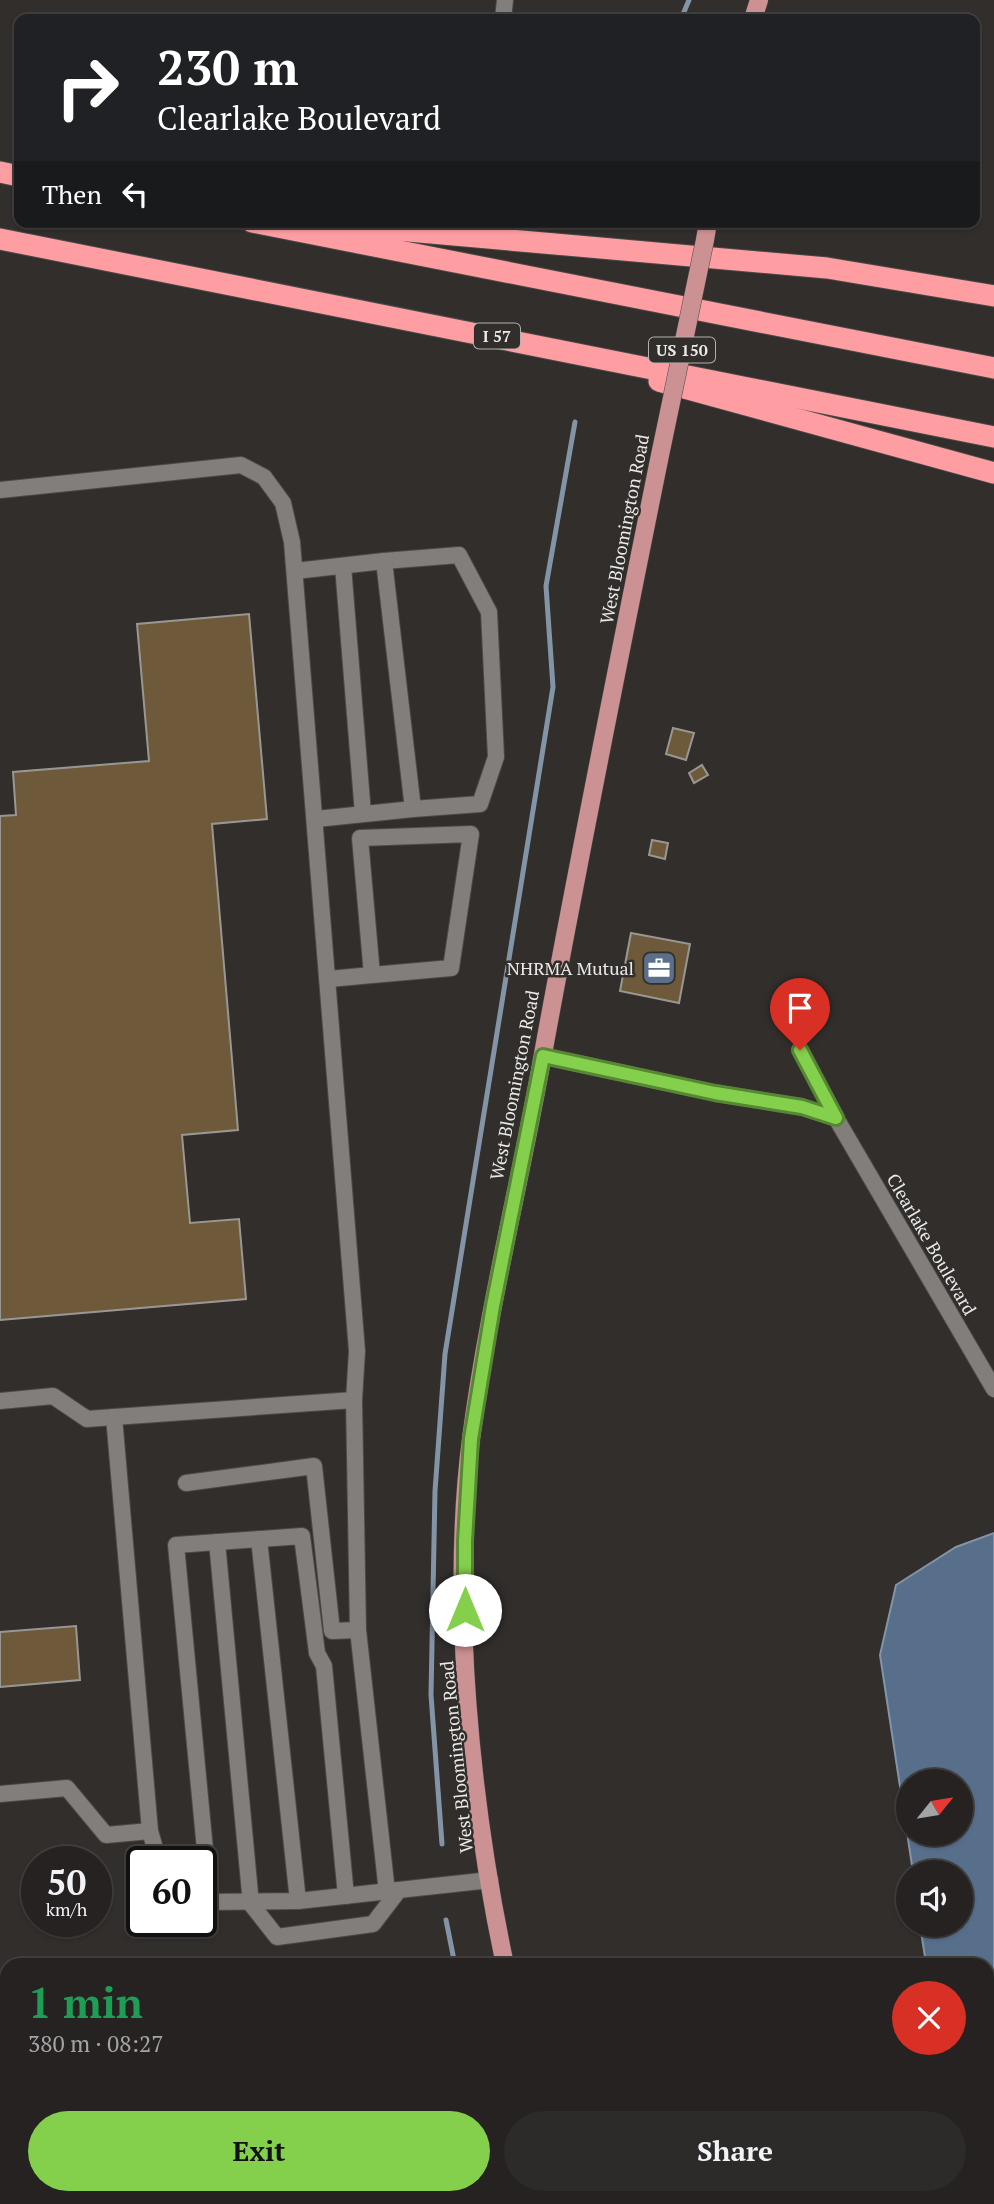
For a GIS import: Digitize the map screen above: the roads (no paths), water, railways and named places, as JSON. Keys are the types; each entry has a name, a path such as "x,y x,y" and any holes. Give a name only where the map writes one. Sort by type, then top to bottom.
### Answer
{"highway":[{"path":"283,228 994,368"},
{"path":"376,228 827,268 955,287 994,296"},
{"name":"I 57","path":"0,239 519,340 994,437"},
{"path":"955,287 994,286"},
{"path":"519,340 755,410 994,472"}],"main road":[{"name":"West Bloomington Road","path":"504,1958 489,1880 468,1691 465,1541 468,1472 493,1306 543,1056 557,964 707,231"}],"street":[{"path":"0,490 241,464 264,477 283,503 295,571 357,1351 354,1400 358,1630 393,1891 373,1924 277,1937 251,1904 217,1542"},
{"path":"295,571 459,555 489,612 496,757 480,804 316,819"},
{"path":"384,561 413,809"},
{"path":"343,566 363,814"},
{"path":"329,979 451,968 471,834 360,838 372,975"},
{"name":"Clearlake Boulevard","path":"800,1050 836,1118 994,1389"},
{"path":"543,1056 715,1093 802,1107 836,1118"},
{"path":"0,1401 53,1396 87,1419 354,1400"},
{"path":"114,1417 150,1831 154,1846"},
{"path":"186,1483 314,1466 332,1631 358,1630"},
{"path":"201,1846 176,1545 302,1536 317,1653 324,1666 346,1896"},
{"path":"259,1539 298,1901"},
{"path":"0,1794 67,1788 106,1835 150,1831"},
{"path":"217,1902 251,1904 298,1901 489,1880"}],"water":[{"path":"994,1533 994,1958 925,1957 922,1937 973,1937 973,1860 911,1860 909,1846 973,1846 973,1769 897,1769 880,1655 896,1585 956,1547"}],"waterway":[{"path":"683,14 689,0"},
{"path":"442,1844 431,1695 435,1491 445,1354 553,687 546,586 575,422"},
{"path":"446,1920 454,1958"}],"place":[{"name":"NHRMA Mutual","path":"659,968"}]}
